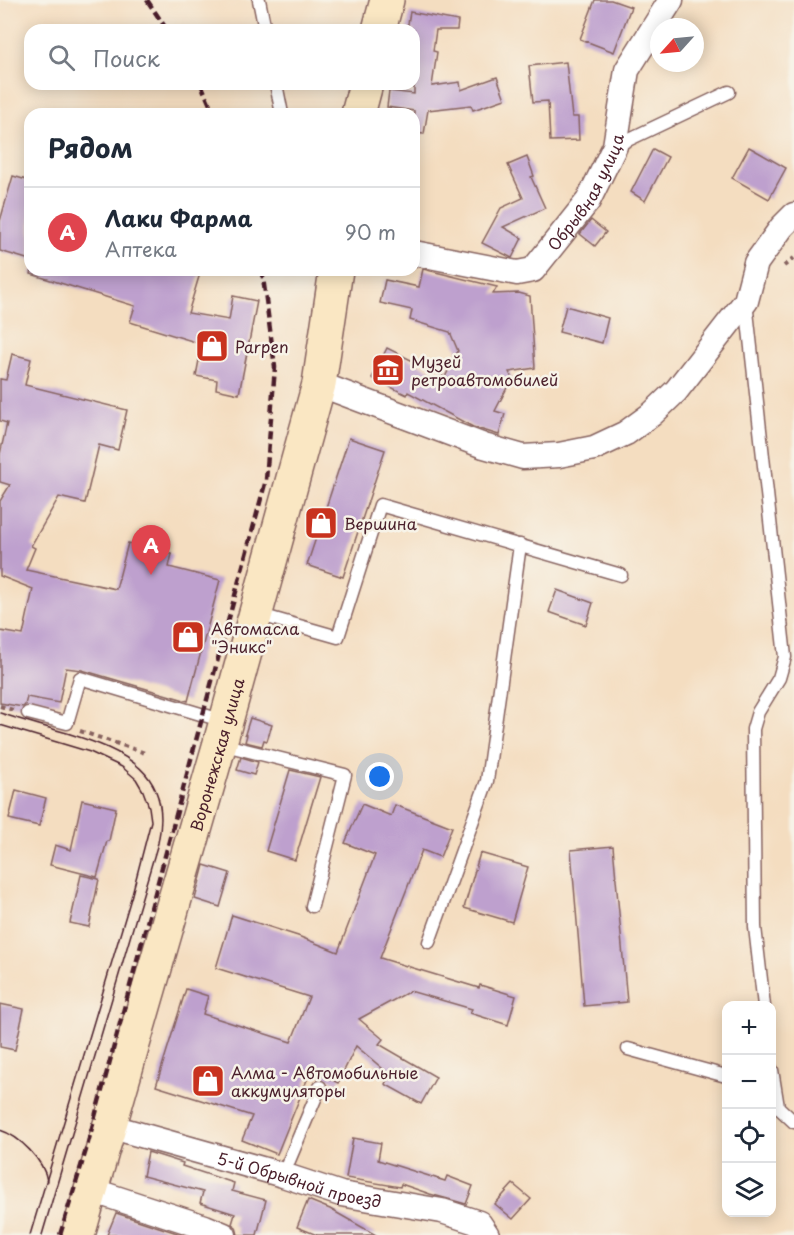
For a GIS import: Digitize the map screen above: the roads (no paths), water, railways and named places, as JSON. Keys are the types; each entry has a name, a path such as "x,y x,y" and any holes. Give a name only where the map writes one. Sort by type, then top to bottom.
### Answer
{"street":[{"path":"381,24 387,0"},
{"name":"Обрывная улица","path":"420,254 517,273 533,270 588,201 615,146 627,70 671,0"},
{"path":"360,108 364,90"},
{"path":"319,384 484,446 523,457 594,448 626,433 652,414 676,391 746,301 756,263 782,227 794,215"},
{"name":"Воронежская улица","path":"78,1235 223,733 319,384 335,276"},
{"name":"5-й Обрывной проезд","path":"109,1126 283,1174 341,1194 442,1211 479,1223 487,1235"},
{"path":"91,1190 224,1235"}],"lane":[{"path":"259,0 264,24"},
{"path":"277,90 281,108"},
{"path":"615,146 729,92"},
{"path":"746,301 785,657 779,678 758,712 753,729 755,927 764,1001"},
{"path":"255,614 338,637 380,505 621,575"},
{"path":"429,942 488,781 520,545"},
{"path":"28,713 67,723 80,678 223,733 345,775 312,906"},
{"path":"628,1049 722,1075"},
{"path":"283,1174 320,1087"},
{"path":"776,1101 778,1107 794,1122"}],"tram line":[{"path":"0,713 88,740 125,757 140,768 151,782 159,798 161,819 158,843 42,1235"},
{"path":"0,725 90,752 122,767 136,779 143,791 151,821 131,898 30,1235"},
{"path":"0,1130 30,1150 41,1165 47,1181"}],"railway":[{"path":"147,0 163,24"},
{"path":"204,90 211,108"},
{"path":"60,1235 86,1150 266,480 275,367 263,276"}],"place":[{"name":"Parpen","path":"212,346"},
{"name":"Музей ретроавтомобилей","path":"388,370"},
{"name":"Вершина","path":"321,523"},
{"name":"Лаки Фарма","path":"151,575"},
{"name":"Автомасла \"Эникс\"","path":"188,637"},
{"name":"Алма - Автомобильные аккумуляторы","path":"208,1081"}]}
